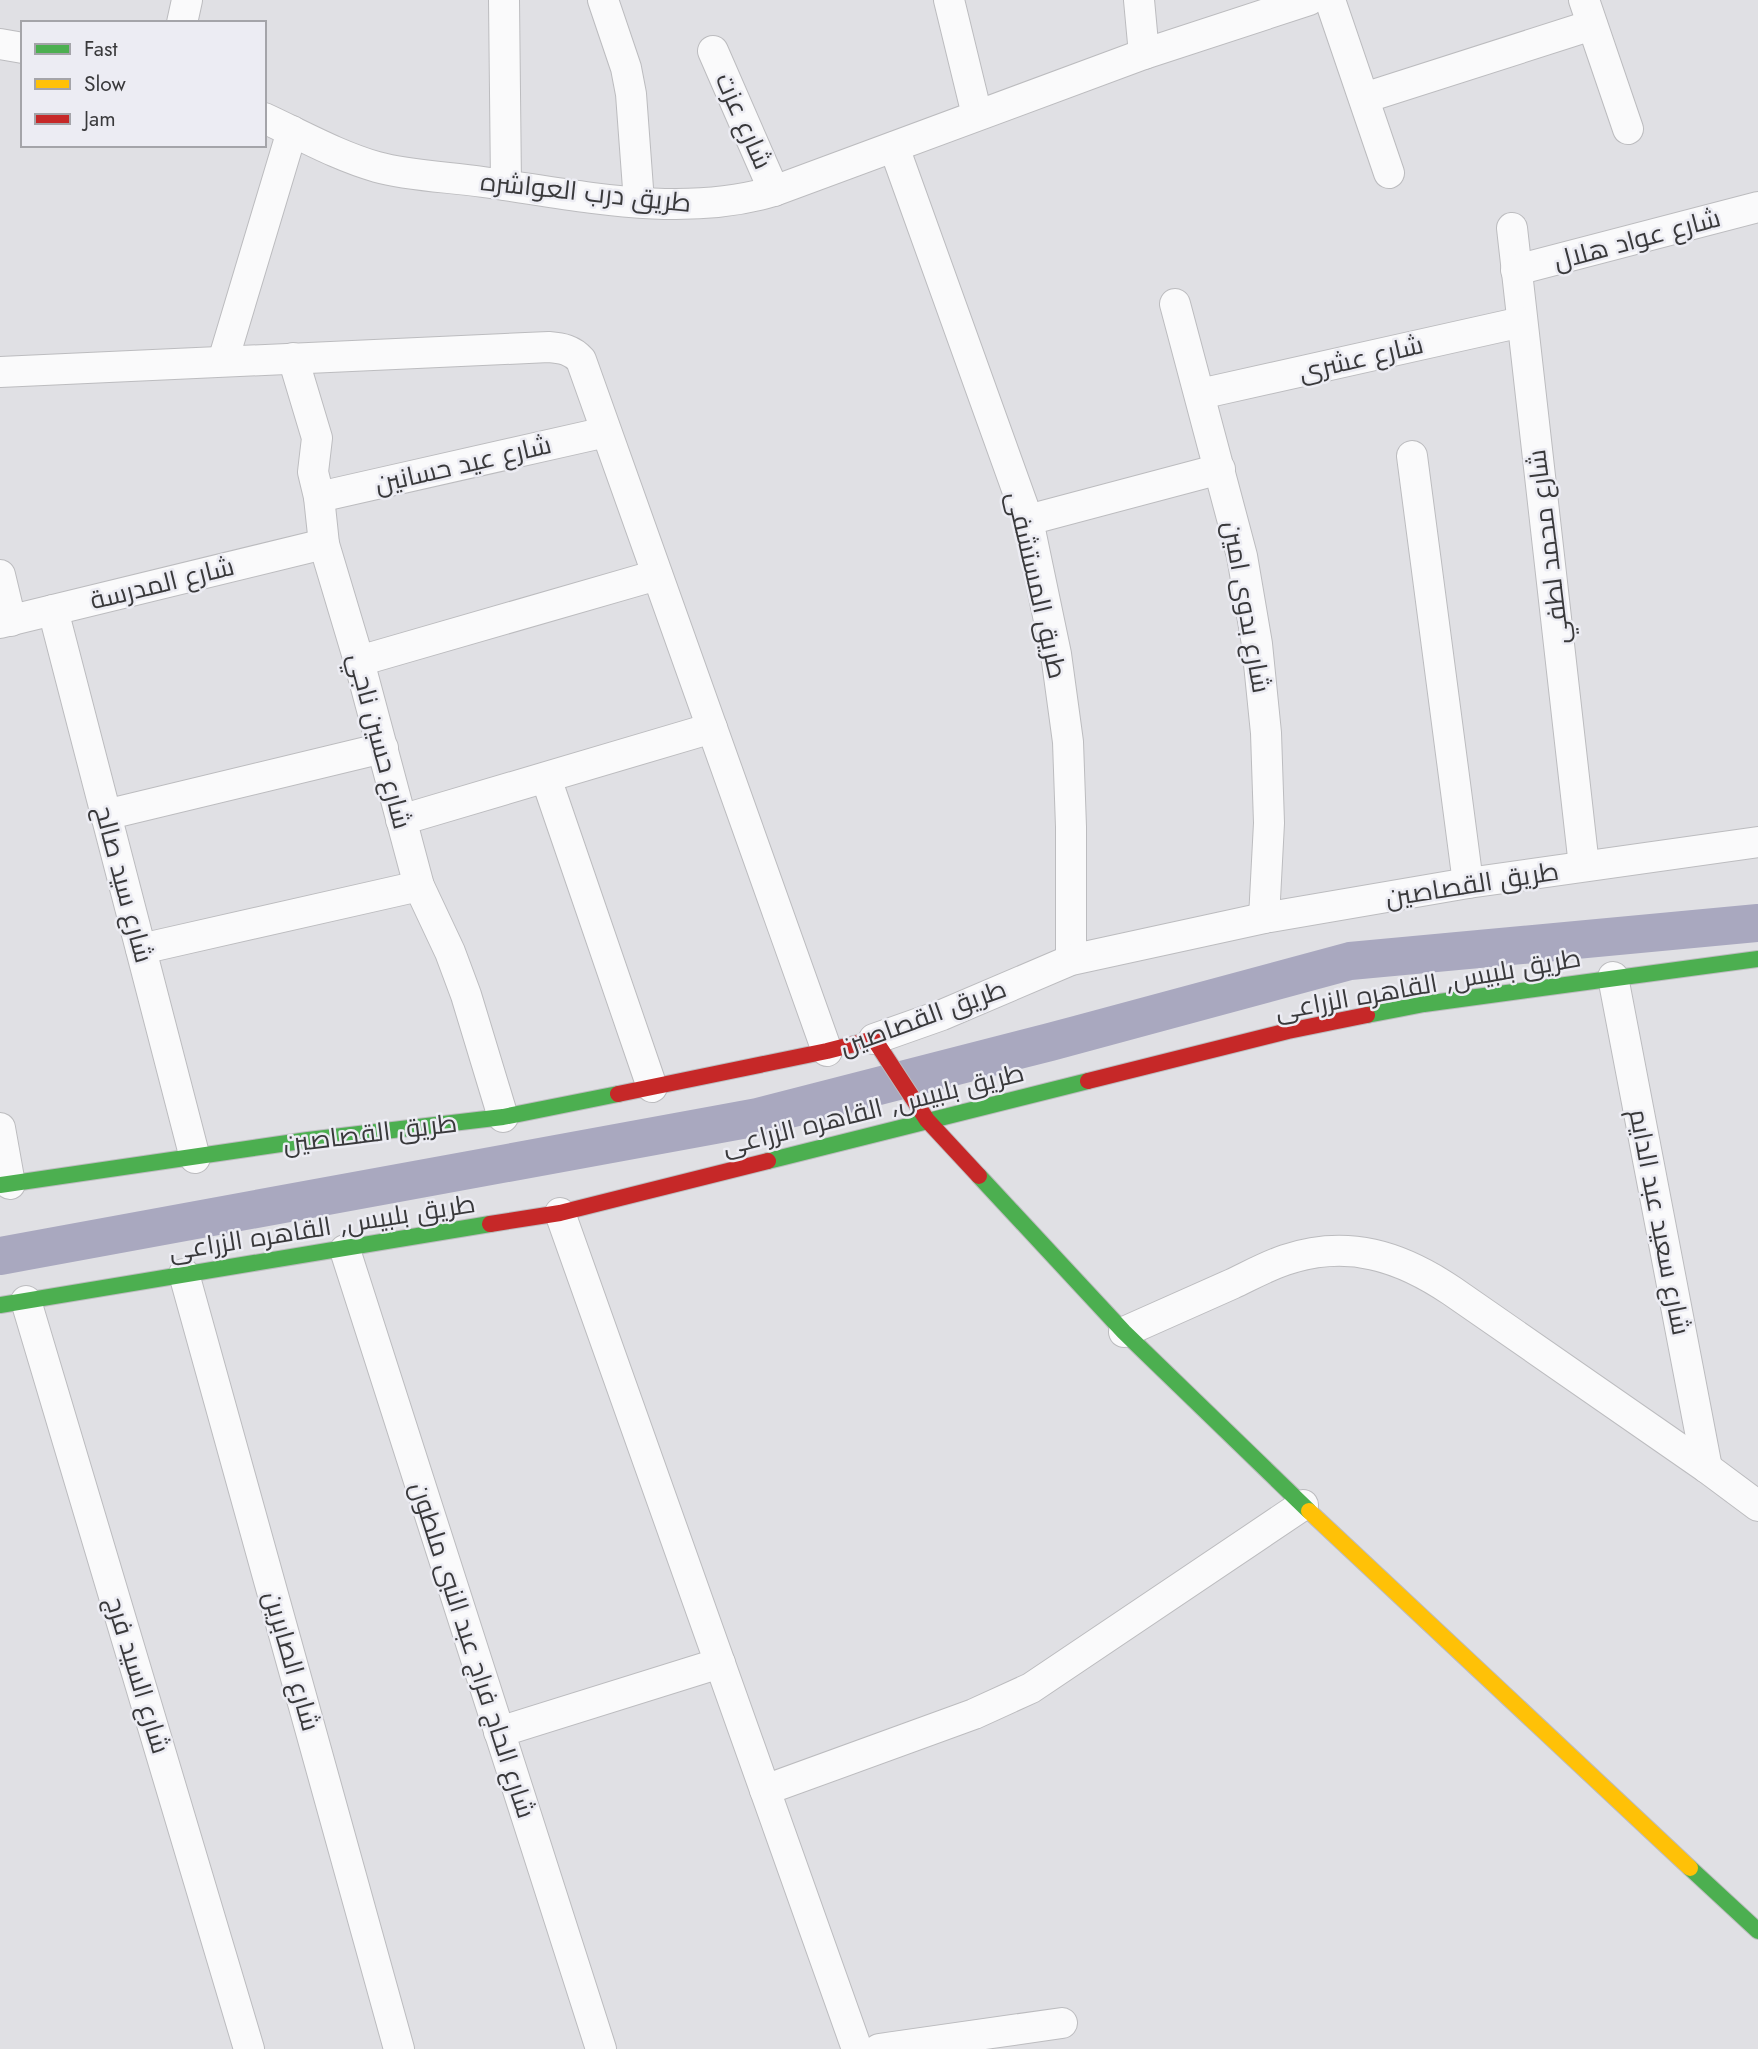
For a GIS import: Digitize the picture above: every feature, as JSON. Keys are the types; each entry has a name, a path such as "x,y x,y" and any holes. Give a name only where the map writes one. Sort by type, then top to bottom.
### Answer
{"street":[{"path":"182,21 187,0"},
{"path":"504,0 506,185"},
{"path":"603,0 626,68 631,94 639,202"},
{"path":"949,0 977,115"},
{"path":"1139,0 1144,54"},
{"name":"طريق درب العواشره","path":"266,119 323,147 378,167 639,202 725,203 774,191 1144,54 1310,0"},
{"path":"1330,0 1389,173"},
{"path":"1364,98 1588,13 1629,129"},
{"path":"0,44 21,48"},
{"name":"شارع عزت","path":"713,51 774,191"},
{"path":"223,361 292,131"},
{"name":"طريق المستشفى","path":"894,147 1028,520 1056,654 1068,742 1072,827 1071,960"},
{"name":"شارع عواد هلال","path":"1516,270 1758,207"},
{"name":"شارع محمد لطفي","path":"1511,228 1584,866"},
{"name":"شارع بدوى امين","path":"1175,304 1242,556 1253,619 1265,720 1269,823 1264,918"},
{"name":"شارع عشرى","path":"1200,394 1522,322"},
{"path":"0,372 559,347 575,354 581,360 827,1051"},
{"name":"شارع حسين ناجي","path":"293,358 317,438 313,472 320,497 324,544 359,661 419,886 450,952 466,995 503,1117"},
{"name":"شارع عيد حسانين","path":"320,497 606,432"},
{"path":"1412,456 1468,883"},
{"path":"1028,520 1220,469"},
{"name":"شارع المدرسة","path":"6,622 324,544"},
{"path":"0,575 6,622"},
{"path":"359,661 657,575"},
{"name":"شارع سيد صالح","path":"52,610 195,1158"},
{"path":"401,820 712,729"},
{"path":"105,815 383,748"},
{"path":"546,778 652,1087"},
{"name":"طريق القصاصين","path":"5,1184 308,1140 503,1117 746,1066 827,1051 879,1046 942,1015 1071,960 1264,918 1468,883 1758,842"},
{"path":"141,949 419,886"},
{"name":"طريق بلبيس, القاهره الزراعى","path":"13,1303 560,1213 1288,1031 1424,1004 1613,977 1757,964"},
{"name":"شارع سعيد عبد الدايم","path":"1613,977 1707,1468"},
{"path":"879,1046 926,1120 1125,1332 1303,1505 1758,1931"},
{"path":"0,1128 5,1184"},
{"path":"560,1213 857,2049"},
{"name":"شارع الحاج فراج عبد النبى ملطون","path":"345,1250 601,2049"},
{"path":"1125,1332 1286,1260 1320,1252 1390,1258 1422,1271 1758,1506"},
{"name":"شارع الصابرين","path":"184,1274 399,2049"},
{"name":"شارع السيد فرج","path":"13,1303 250,2049"},
{"path":"765,1790 974,1714 1031,1688 1303,1505"},
{"path":"499,1732 720,1663"},
{"path":"878,2049 1062,2023"}],"waterway":[{"path":"0,1256 758,1117 1350,961 1758,923"}],"traffic: fast":[{"path":"1367,1015 1424,1004 1758,959"},
{"path":"768,1161 1088,1081"},
{"path":"0,1185 308,1140 503,1117 618,1094"},
{"path":"979,1176 1124,1332 1309,1511"},
{"path":"0,1305 490,1224"},
{"path":"1690,1868 1758,1931"}],"traffic: slow":[{"path":"1309,1511 1690,1868"}],"traffic: jam":[{"path":"1088,1081 1288,1031 1367,1015"},
{"path":"618,1094 874,1039 927,1120 979,1176"},
{"path":"490,1224 560,1213 768,1161"}]}
